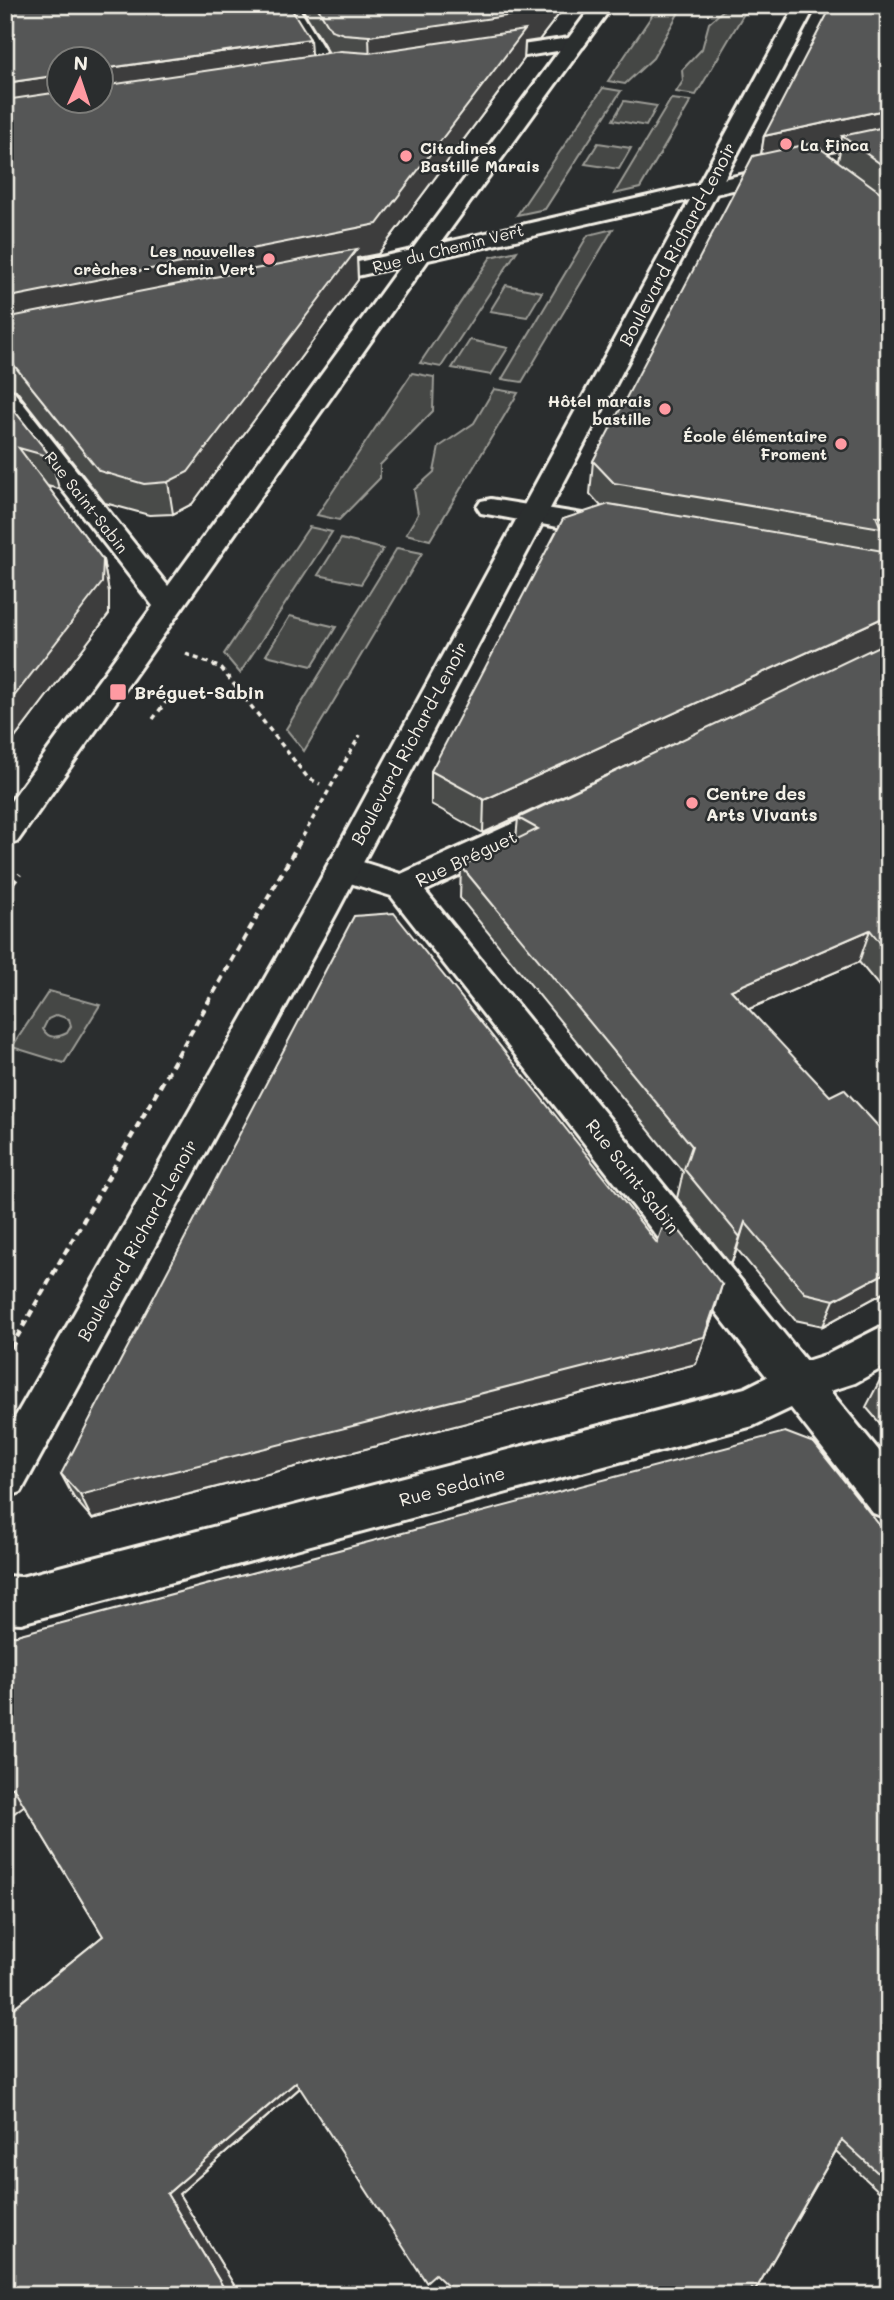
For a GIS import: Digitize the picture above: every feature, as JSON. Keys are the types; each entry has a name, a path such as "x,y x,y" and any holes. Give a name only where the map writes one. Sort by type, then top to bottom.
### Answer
{"street":[{"path":"287,5 323,65 349,73 308,77"},
{"path":"5,834 420,254 603,5"},
{"name":"Boulevard Richard-Lenoir","path":"5,1477 343,868 705,188 806,5"},
{"path":"450,62 576,43"},
{"name":"Rue du Chemin Vert","path":"279,286 889,147"},
{"path":"811,164 837,184"},
{"name":"Rue Saint-Sabin","path":"5,398 169,607"},
{"path":"491,507 633,532"},
{"name":"Rue Bréguet","path":"343,868 403,887 593,798"},
{"name":"Rue Saint-Sabin","path":"403,887 889,1498"},
{"name":"Rue Sedaine","path":"5,1599 20,1600 753,1406 798,1383 839,1369 889,1342"}],"path":[{"path":"175,652 214,663 227,674 308,778 320,783"},
{"path":"153,719 168,699"},
{"path":"5,1358 330,787"}],"shaded area":[{"path":"659,5 683,5 653,58 625,84 608,81"},
{"path":"729,5 749,5 696,95 676,92 683,81 682,70 702,49 709,23"},
{"path":"603,88 621,91 545,209 517,215"},
{"path":"671,99 691,101 640,188 614,194"},
{"path":"624,101 657,106 646,126 613,120"},
{"path":"598,143 631,148 619,169 585,164"},
{"path":"613,229 522,382 502,379 588,235"},
{"path":"517,251 441,367 420,363 491,257"},
{"path":"506,285 542,292 527,317 490,311"},
{"path":"470,340 508,348 491,375 452,368"},
{"path":"412,373 434,377 433,411 380,465 380,478 339,520 317,515"},
{"path":"494,389 518,393 430,540 406,534 418,514 414,490 434,472 439,447 474,423"},
{"path":"309,527 332,532 240,673 224,654"},
{"path":"341,539 383,549 361,584 318,575"},
{"path":"397,548 422,553 304,751 286,729"},
{"path":"290,616 336,627 312,666 266,655"},
{"path":"49,991 100,1005 64,1063 12,1047","holes":["57,1015 69,1019 71,1026 63,1035 50,1036 43,1029 48,1019"]}],"building":[{"path":"5,5 289,5 310,39 116,67 116,46 46,46 46,77 5,83"},
{"path":"316,5 545,5 540,11 369,36 331,30"},
{"path":"832,5 889,5 889,109 764,136"},
{"path":"525,30 377,224 5,298 5,100 46,94 46,116 116,116 116,84 341,51 369,53"},
{"path":"889,126 889,170 842,136"},
{"path":"813,143 889,197 889,518 876,516 881,528 614,483 593,461 753,156"},
{"path":"357,249 188,472 168,482 144,484 99,471 9,359 5,358 5,318"},
{"path":"5,399 51,457 19,448 103,560 102,583 5,708"},
{"path":"609,504 889,552 889,615 484,800 431,771 563,519"},
{"path":"889,641 889,954 870,930 731,990 830,1096 844,1089 889,1138 889,1271 834,1300 805,1293 745,1222 740,1237 684,1169 692,1146 461,866 538,829 518,818"},
{"path":"394,913 657,1243 667,1215 722,1285 704,1337 80,1495 61,1474 354,916"},
{"path":"889,1375 889,1391 880,1380"},
{"path":"785,1432 814,1443 889,1537 889,2183 842,2140 755,2291 752,2289 749,2295 457,2295 435,2274 426,2282 296,2082 167,2194 228,2295 5,2295 5,2015 103,1936 13,1787 5,1793 5,1638"}],"place":[{"name":"La Finca","path":"786,144"},
{"name":"Citadines Bastille Marais","path":"406,156"},
{"name":"Les nouvelles crèches - Chemin Vert","path":"269,259"},
{"name":"Hôtel marais bastille","path":"665,409"},
{"name":"École élémentaire Froment","path":"841,444"},
{"name":"Bréguet-Sabin","path":"118,692"},
{"name":"Centre des Arts Vivants","path":"692,803"}]}
